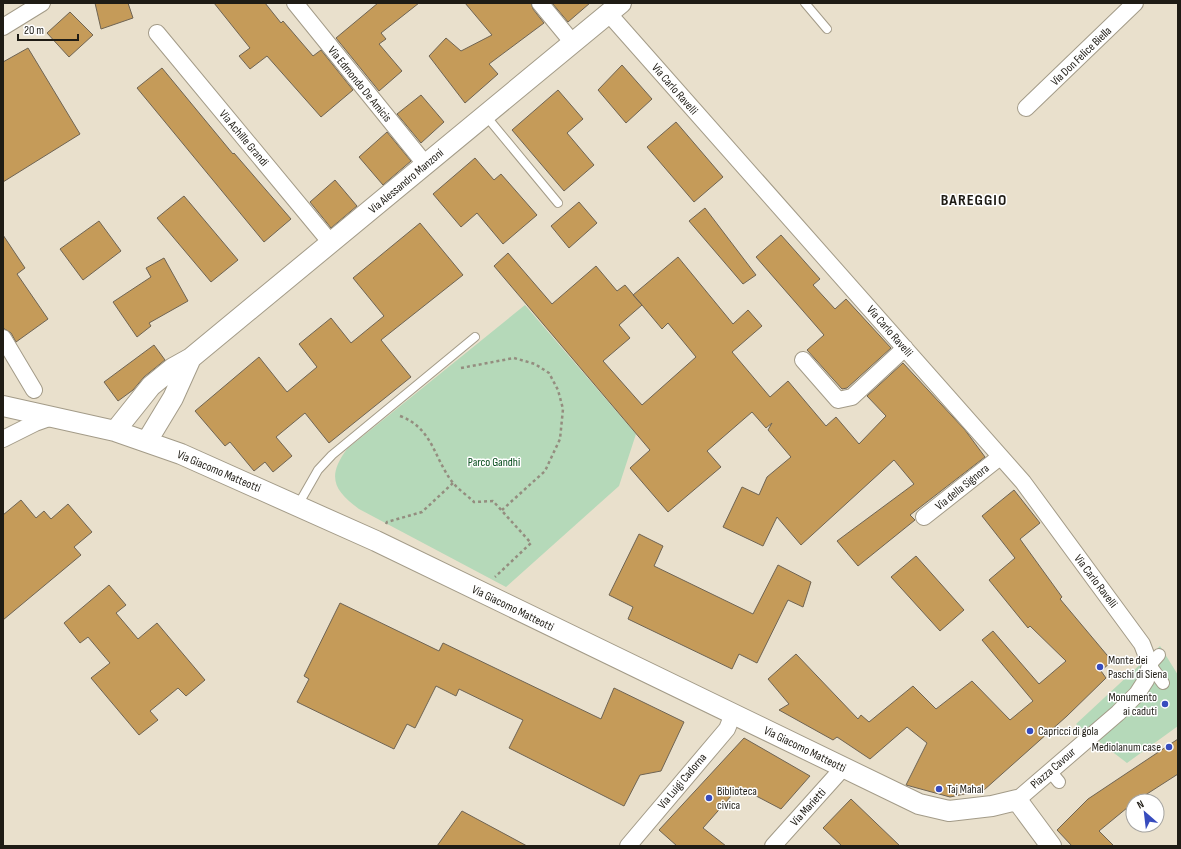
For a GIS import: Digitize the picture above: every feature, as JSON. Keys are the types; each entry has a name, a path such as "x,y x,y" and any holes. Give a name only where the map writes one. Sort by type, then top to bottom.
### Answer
{"street":[{"path":"3,28 42,3"},
{"name":"Via Edmondo De Amicis","path":"295,3 426,165"},
{"path":"540,3 573,43"},
{"name":"Via Don Felice Biella","path":"1026,108 1135,3"},
{"name":"Via Alessandro Manzoni","path":"115,431 151,386 174,368 191,358 615,8"},
{"name":"Via Carlo Ravelli","path":"615,8 905,348 1023,482 1155,660"},
{"name":"Via Achille Grandi","path":"156,33 331,243"},
{"path":"3,338 34,390"},
{"path":"803,360 838,400 845,400 852,397 905,348"},
{"name":"Via Alessandro Manzoni","path":"147,441 173,398 191,358"},
{"name":"Via Giacomo Matteotti","path":"3,406 115,431 181,454 298,505 919,804 949,811 992,806 1017,800"},
{"path":"3,439 35,422 52,417"},
{"name":"Via della Signora","path":"924,517 1000,456"},
{"path":"1155,660 1162,683"},
{"name":"Piazza Cavour","path":"1017,800 1055,776 1138,694 1155,660"},
{"name":"Via Luigi Cadorna","path":"628,846 727,729 732,714"},
{"name":"Via Marietti","path":"773,846 843,768"},
{"path":"1017,800 1051,838"}],"lane":[{"path":"805,3 827,29"},
{"path":"486,115 558,203"},
{"path":"298,505 318,470 327,460 384,411 475,337"}],"path":[{"path":"431,373 514,358 535,364 548,373 558,390 563,409 560,439 545,471 502,510"},
{"path":"384,411 407,418 423,430 453,483 474,502 493,501 531,543 492,580 498,601"},
{"path":"376,542 387,522 422,512 453,483"}],"green space":[{"name":"Parco Gandhi","path":"525,305 636,434 619,486 506,587 359,509 343,495 336,482 335,475 337,467 347,449"},
{"path":"1160,646 1178,675 1178,726 1127,763 1076,724"}],"building":[{"path":"95,3 128,3 133,18 101,29"},
{"path":"214,3 265,3 281,23 283,21 313,56 321,50 353,90 321,117 267,56 250,69 239,56 250,48"},
{"path":"378,3 419,3 381,33 386,39 379,44 402,71 379,91 336,38"},
{"path":"465,3 531,3 533,9 544,23 489,64 498,74 465,103 429,56 446,38 461,51 492,35"},
{"path":"552,3 590,3 568,22"},
{"path":"70,12 93,35 69,57 47,33"},
{"path":"28,48 80,134 3,182 3,62"},
{"path":"622,65 652,99 626,123 598,90"},
{"path":"162,68 233,154 234,153 291,219 264,242 137,88"},
{"path":"558,90 583,119 567,133 594,165 564,191 512,130"},
{"path":"421,95 444,122 421,143 397,114"},
{"path":"676,122 723,177 694,202 647,147"},
{"path":"387,132 411,161 383,185 359,157"},
{"path":"475,158 494,180 501,174 537,215 503,244 477,213 461,227 433,194"},
{"path":"335,180 357,206 331,228 310,202"},
{"path":"184,196 238,260 211,282 157,218"},
{"path":"579,202 597,223 569,248 551,226"},
{"path":"705,208 756,275 743,284 689,221"},
{"path":"99,221 121,251 83,280 60,249"},
{"path":"420,223 463,275 381,340 411,377 329,443 305,413 276,437 292,456 273,472 265,462 254,471 230,442 225,446 195,411 259,357 287,392 317,367 299,344 331,318 351,343 384,316 353,278"},
{"path":"3,235 25,268 17,274 48,319 16,342 11,333 3,328"},
{"path":"781,235 820,279 813,285 835,309 846,299 891,348 847,388 842,389 807,350 824,335 756,257"},
{"path":"508,253 552,304 596,266 617,291 625,285 633,295 678,257 733,324 748,310 762,326 732,352 770,397 788,381 826,426 836,417 859,444 886,416 867,396 903,363 965,430 985,457 910,515 915,520 858,566 837,541 914,484 894,460 801,545 777,517 763,546 723,527 742,487 759,495 767,477 791,457 768,430 772,423 766,428 752,412 707,451 721,467 668,512 630,468 650,450 494,266","holes":["642,305 662,329 668,323 696,357 642,405 603,361 630,338 619,325"]},
{"path":"164,258 188,301 149,323 151,326 137,337 113,302 151,277 146,268"},
{"path":"154,345 165,360 144,377 133,390 118,401 104,382"},
{"path":"1014,490 1040,523 1020,539 1062,597 1060,599 1112,661 1101,671 1106,678 1067,716 984,790 950,797 906,785 927,743 907,727 870,759 837,737 833,740 779,710 789,704 768,679 796,654 858,719 861,715 869,722 913,686 936,709 972,681 1010,720 1033,701 982,640 993,631 1039,684 1066,661 1030,626 1028,628 989,580 1015,558 982,516"},
{"path":"21,500 36,518 44,511 51,519 68,504 92,532 74,547 81,555 3,620 3,515"},
{"path":"639,534 663,546 654,566 753,614 778,565 811,582 803,607 788,600 757,663 739,654 732,669 628,619 633,607 609,595"},
{"path":"916,556 964,610 940,631 891,577"},
{"path":"109,585 126,605 116,613 138,639 157,623 205,680 186,696 178,688 150,711 158,720 139,735 91,678 110,663 88,637 80,643 64,623"},
{"path":"340,603 439,651 443,643 601,719 614,688 684,722 661,771 640,775 624,806 509,748 523,720 459,689 456,696 436,686 415,728 407,724 394,749 297,702 309,679 304,676"},
{"name":"Biblioteca civica","path":"744,738 810,776 781,809 739,787 703,828 726,846 677,846 659,830"},
{"path":"1178,739 1178,774 1148,793 1125,793 1125,810 1099,831 1114,846 1072,846 1057,830 1088,799"},
{"path":"851,799 900,846 842,846 823,828"},
{"path":"462,811 527,846 437,846"}],"place":[{"name":"Monte dei Paschi di Siena","path":"1100,667"},
{"name":"Monumento ai caduti","path":"1165,704"},
{"name":"Capricci di gola","path":"1030,731"},
{"name":"Mediolanum case","path":"1169,747"},
{"name":"Taj Mahal","path":"939,789"},
{"name":"Biblioteca civica","path":"709,798"}],"district":[{"name":"BAREGGIO","path":"974,199"}]}
